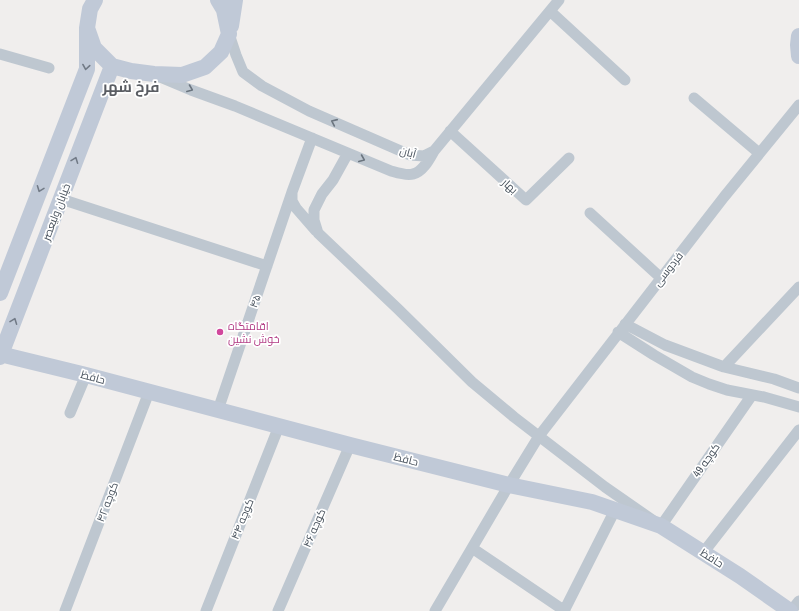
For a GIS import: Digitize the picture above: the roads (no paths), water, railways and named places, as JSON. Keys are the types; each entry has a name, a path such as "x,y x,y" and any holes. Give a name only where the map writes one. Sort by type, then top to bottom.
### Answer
{"street":[{"path":"218,0 224,10 229,34"},
{"path":"87,28 94,48 112,66 131,71 154,74 182,75 205,67 221,52 229,34 235,0"},
{"path":"154,74 391,171 403,174 414,174 423,168 450,131 559,0"},
{"name":"خیابان ولیعصر","path":"0,293 87,69 87,28 90,3"},
{"path":"550,11 625,80"},
{"name":"آبان","path":"229,34 243,72 262,86 309,111 410,155 424,156 434,151"},
{"path":"799,36 799,56"},
{"path":"0,54 49,68"},
{"name":"خیابان ولیعصر","path":"0,355 112,66"},
{"path":"694,98 760,153"},
{"name":"فردوسی","path":"435,611 539,436 661,278 799,104"},
{"name":"بهار","path":"450,131 526,200 568,158"},
{"name":"۴۵","path":"218,410 292,192 312,138"},
{"path":"318,233 314,220 314,210 322,194 348,153"},
{"path":"292,192 292,201 296,208 318,233 472,382 514,417 605,487 661,526"},
{"path":"60,199 267,266"},
{"path":"590,213 661,278"},
{"path":"724,367 799,287"},
{"path":"622,328 724,367 774,379 799,388"},
{"path":"622,328 654,355 692,377 721,388 752,394 799,407"},
{"name":"حافظ","path":"0,355 86,375 509,485 592,502 661,526 740,576 790,611"},
{"path":"70,413 86,375"},
{"name":"کوچه ۴۲","path":"65,611 149,392"},
{"name":"کوچه 49","path":"661,526 752,394"},
{"name":"کوچه ۴۴","path":"206,611 279,426"},
{"path":"704,553 799,430"},
{"name":"کوچه ۴۶","path":"278,611 350,444"},
{"path":"472,548 564,611 615,510"},
{"path":"790,611 799,601"}],"place":[{"name":"اقامتگاه خوش نشین","path":"220,332"}],"district":[{"name":"فرخ شهر","path":"131,86"}]}
